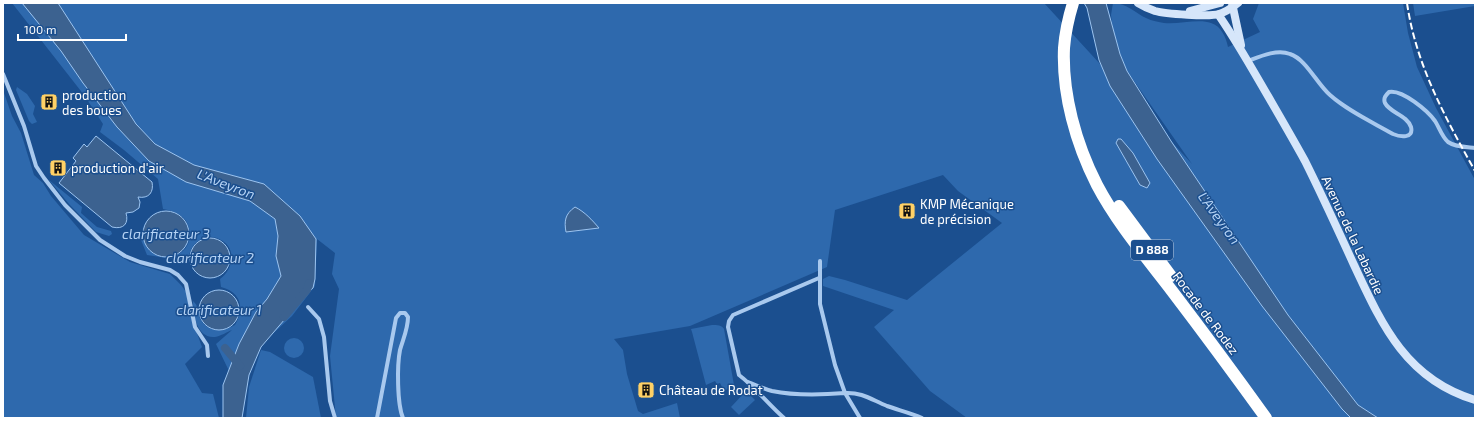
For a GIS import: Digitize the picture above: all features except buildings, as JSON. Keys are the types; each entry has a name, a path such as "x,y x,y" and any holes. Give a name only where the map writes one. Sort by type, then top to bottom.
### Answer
{"highway":[{"name":"Rocade de Rodez","path":"1073,3 1064,46 1068,99 1080,144 1097,185 1124,226 1266,418"},
{"name":"Rocade de Rodez","path":"1066,63 1078,117 1098,171 1119,206 1274,418"}],"street":[{"path":"1138,3 1155,11 1164,13 1210,15 1220,14 1232,4"},
{"path":"1180,14 1220,3"},
{"name":"Avenue de la Labardie","path":"1232,4 1242,49"},
{"name":"Avenue de la Labardie","path":"1220,14 1220,17 1242,49 1305,161 1373,306 1394,341 1407,358 1425,374 1446,388 1475,400"},
{"path":"1248,61 1274,52 1292,54 1300,60 1322,87 1337,101 1393,134 1406,137 1410,132 1411,126 1388,107 1385,101 1385,97 1389,92 1400,93 1431,116 1445,139 1449,142 1475,148"},
{"path":"3,74 24,126 36,166 44,178 65,204 100,240 125,256 140,262 170,270 178,275 186,284 195,327 206,345 208,356"},
{"path":"820,261 820,304 823,319 835,365 845,393 860,418"},
{"path":"784,418 739,375 728,321 733,315 819,278"},
{"path":"308,307 319,319 324,337 330,401 335,418"},
{"path":"377,418 396,318 400,313 405,313 408,317 408,325 400,351 398,398 400,412 403,418"},
{"path":"748,382 771,391 792,394 858,393 886,406 922,418"}],"shaded area":[{"path":"12,3 1044,3 1192,164 1127,71 1113,30 1111,15 1113,3 1123,5 1146,18 1158,22 1169,23 1200,21 1215,24 1226,39 1228,47 1260,32 1253,19 1259,3 1403,3 1408,33 1417,67 1436,108 1475,180 1475,418 967,418 930,391 874,327 894,310 823,286 823,279 829,276 907,300 1002,223 958,191 943,175 835,210 827,267 690,326 614,339 623,350 627,374 638,411 643,414 677,403 680,418 336,418 330,356 339,289 332,274 335,253 317,239 315,286 292,316 230,373 216,344 232,330 215,337 209,337 204,334 197,325 195,319 193,301 203,323 211,329 220,330 235,325 240,313 239,302 233,293 228,289 221,287 220,279 228,270 232,259 229,247 219,239 207,236 193,246 188,261 147,255 139,235 143,231 146,244 152,253 161,257 171,257 180,253 187,247 190,237 186,221 178,214 163,209 158,179 100,132 103,124 84,95"},
{"path":"1413,3 1475,3 1475,6 1415,16"},
{"path":"17,87 27,94 35,106 33,114 37,122 32,124 29,121 16,90"},
{"path":"3,90 12,116 21,133 34,175 43,183 51,196 84,235 130,262 170,274 187,293 190,314 202,347 185,364 202,393 213,394 219,418 3,418"},
{"path":"49,180 82,207 81,213 97,227 111,231 112,234 109,236 96,232 69,204"},
{"path":"712,325 721,326 724,329 734,385 724,391 720,383 717,384 715,381 706,385 691,329"},
{"path":"294,338 301,341 304,348 301,355 294,358 287,355 284,348 287,341"},
{"path":"261,350 270,352 313,377 321,418 246,418 249,387"},
{"path":"746,391 755,400 739,415 731,407"}],"water":[{"name":"L'Aveyron","path":"22,3 58,3 136,124 155,144 194,165 264,184 300,216 316,239 315,279 313,288 306,294 302,292 290,306 291,312 261,347 249,375 242,418 223,418 223,385 239,344 256,312 267,299 281,276 276,256 278,236 275,219 250,201 186,182 149,161 117,127 83,83 61,51"},
{"name":"L'Aveyron","path":"1084,3 1106,3 1120,54 1127,71 1171,141 1288,315 1358,405 1378,418 1351,418 1342,409 1262,306 1157,159 1110,86 1099,60 1087,8"},
{"path":"96,136 152,182 150,194 145,197 138,197 140,202 139,208 133,212 126,213 127,220 125,225 122,227 112,227 59,183 76,161 73,158 84,144 87,147"},
{"path":"1118,139 1121,139 1133,153 1150,183 1147,188 1140,185 1116,143"},
{"path":"575,207 591,219 599,228 566,232 565,224 567,215"},
{"name":"clarificateur 3","path":"162,211 170,211 179,215 185,221 189,234 185,247 179,253 170,257 162,257 153,253 147,247 143,238 143,230 147,221 153,215"},
{"name":"clarificateur 2","path":"214,238 221,241 227,247 230,258 229,266 221,275 214,278 206,278 199,275 191,266 190,254 193,247 202,239"},
{"name":"clarificateur 1","path":"223,290 230,293 236,299 239,310 238,318 230,327 223,330 215,330 208,327 200,318 199,306 202,299 211,291"}],"waterway":[{"path":"284,317 307,290 309,283"},
{"path":"225,348 240,366"}],"railway":[{"path":"1407,3 1417,48 1433,90 1475,171"}],"place":[{"name":"production des boues","path":"49,102"},
{"name":"production d'air","path":"58,168"},
{"name":"KMP Mécanique de précision","path":"907,211"},
{"name":"Château de Rodat","path":"646,390"}]}
